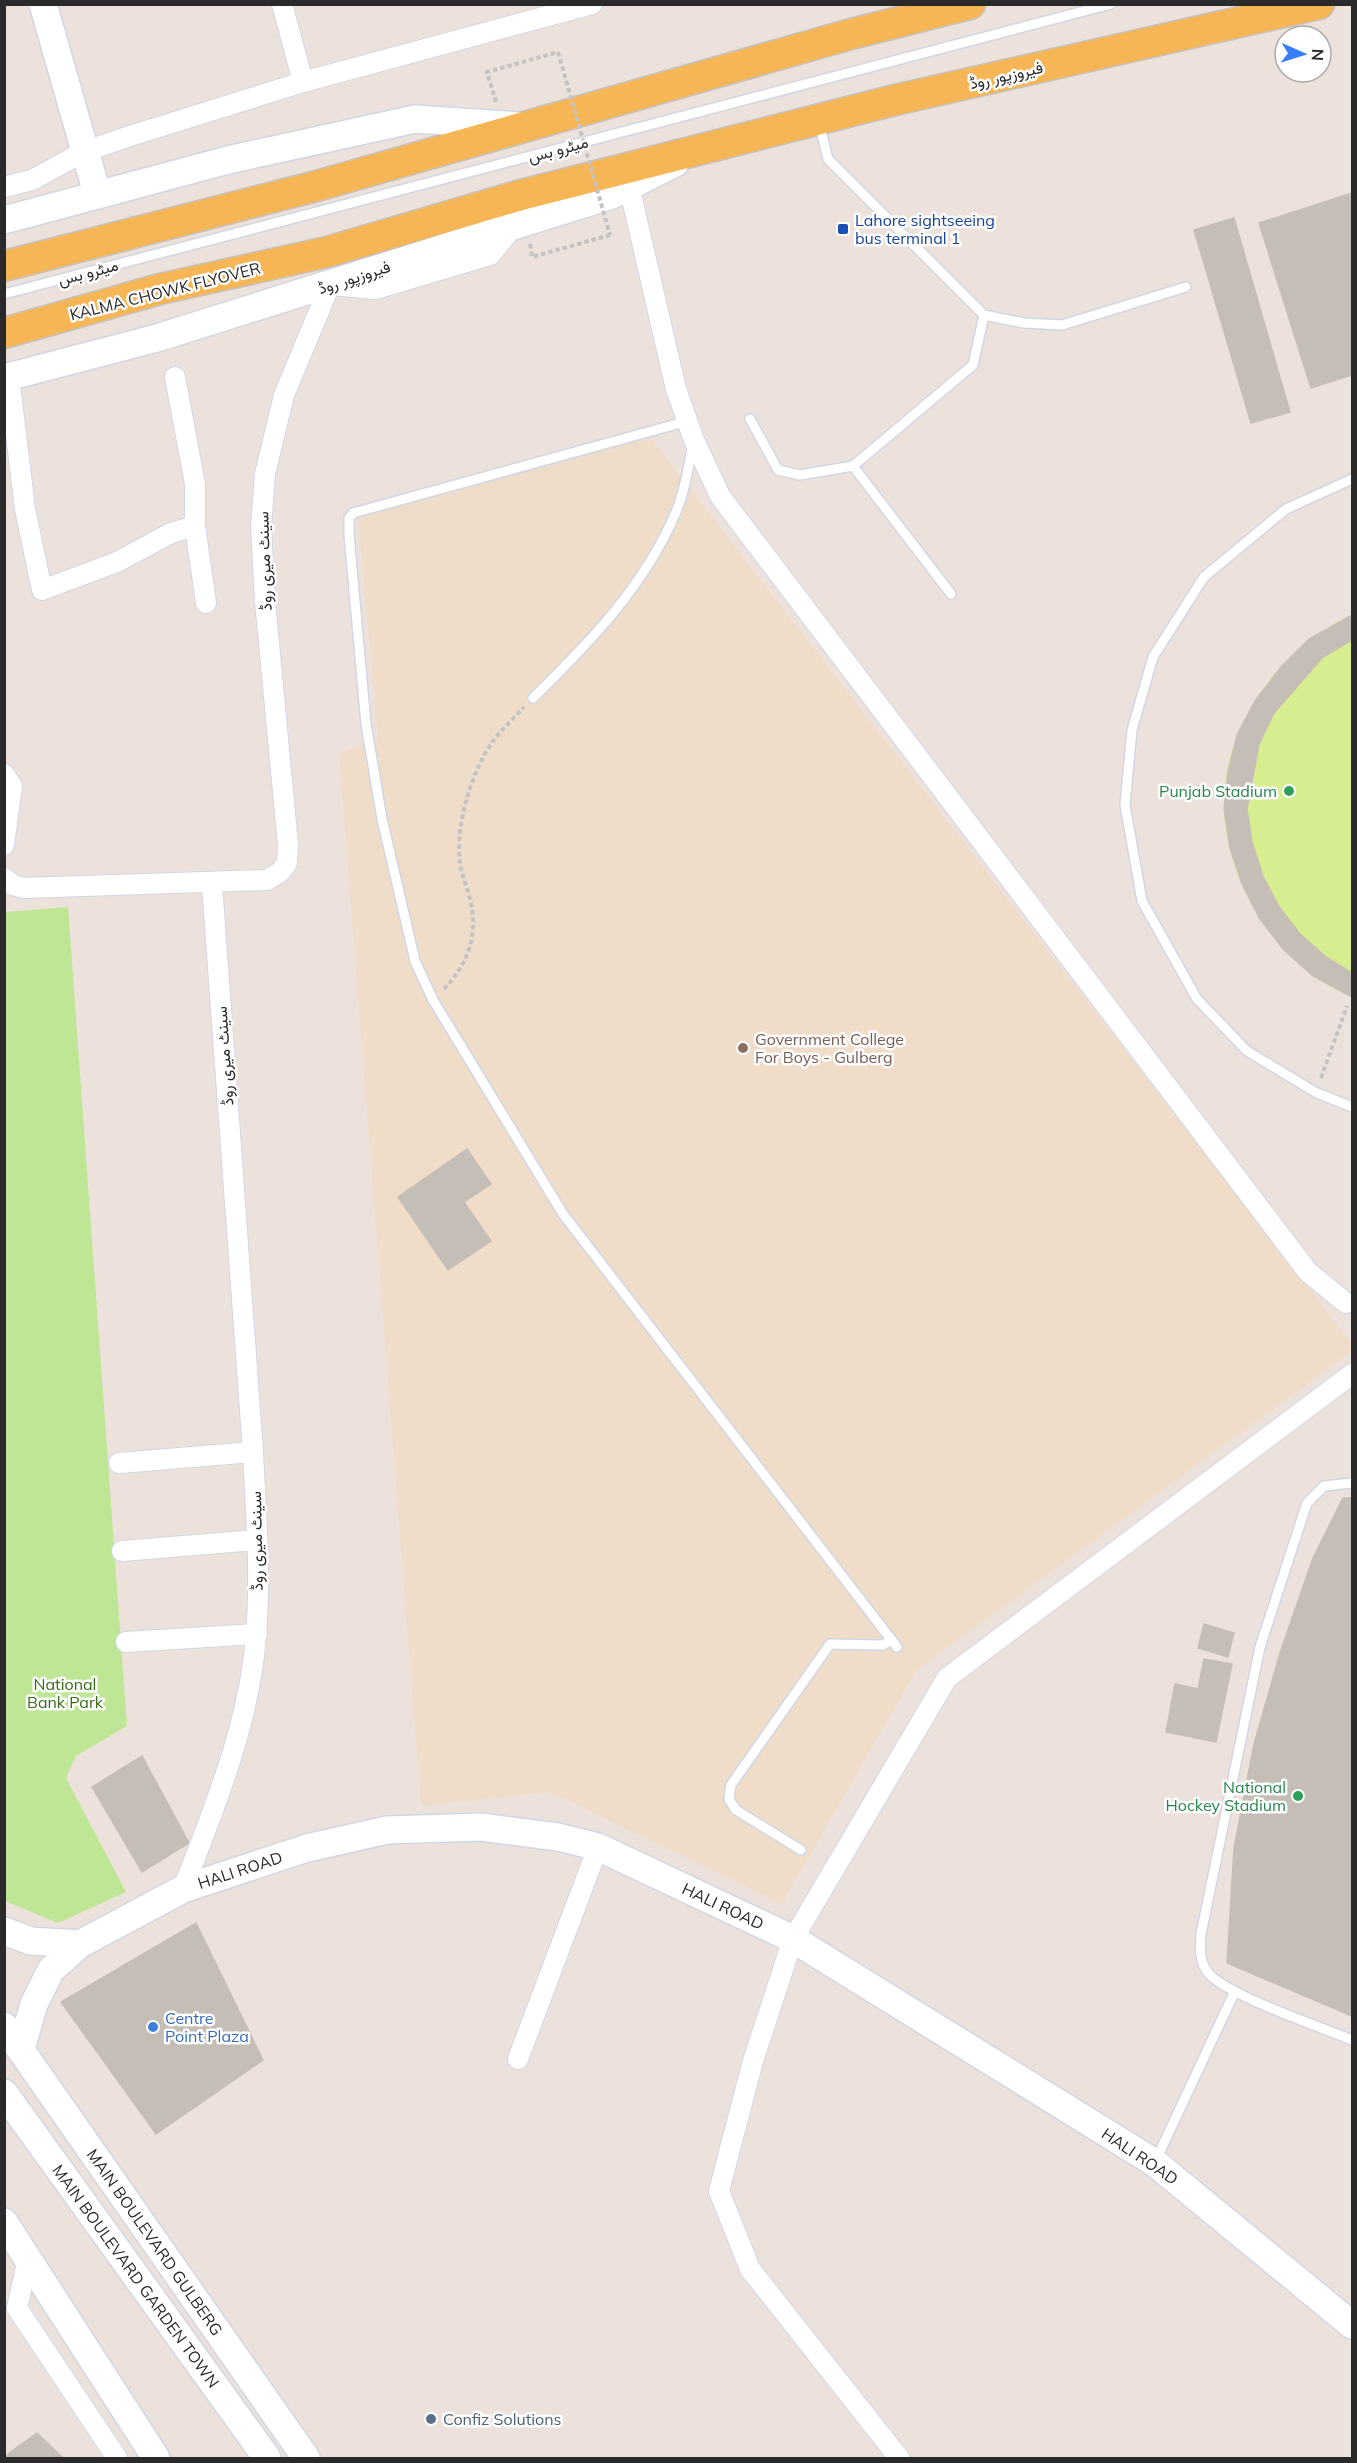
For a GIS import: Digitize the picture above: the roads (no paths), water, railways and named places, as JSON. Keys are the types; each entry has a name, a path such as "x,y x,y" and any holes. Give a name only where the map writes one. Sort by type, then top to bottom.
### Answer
{"main road":[{"path":"43,4 96,193"},
{"path":"4,266 313,187 519,126 851,34 969,4"},
{"name":"فیروزپور روڈ","path":"327,252 521,195 906,98 1319,4"},
{"path":"4,220 96,193 228,160 415,119 519,126"},
{"name":"فیروزپور روڈ","path":"7,377 157,338 612,195 694,153"},
{"name":"KALMA CHOWK FLYOVER","path":"4,333 160,289 327,252"},
{"name":"HALI ROAD","path":"21,2049 34,2004 51,1970 80,1944 183,1889 307,1848 387,1830 481,1827 558,1837 598,1847 794,1939 1155,2163 1353,2325"},
{"path":"4,1931 31,1941 80,1944"},
{"name":"MAIN BOULEVARD GULBERG","path":"4,2026 306,2458"},
{"name":"MAIN BOULEVARD GARDEN TOWN","path":"4,2093 267,2458"},
{"path":"13,2240 156,2458"}],"street":[{"path":"282,4 303,82"},
{"path":"4,187 32,180 83,152 303,82 588,5"},
{"path":"629,186 676,389 694,440 720,496 1308,1272 1346,1303"},
{"name":"سینٹ میری روڈ","path":"183,1889 221,1791 241,1720 257,1635 257,1540 253,1452 212,884 267,880 280,872 287,862 288,845 261,527 265,474 284,395 330,285"},
{"path":"7,377 25,509 42,590 117,562 171,533 195,526"},
{"path":"175,377 195,484 195,526 206,603"},
{"path":"4,774 12,786 4,845"},
{"path":"4,878 13,885 23,888 212,884"},
{"path":"899,2458 750,2269 719,2191 753,2061 794,1939 947,1678 1353,1374"},
{"path":"119,1463 253,1452"},
{"path":"122,1551 257,1540"},
{"path":"126,1642 257,1635"},
{"path":"518,2059 598,1847"},
{"path":"13,2240 17,2308 117,2458"}],"lane":[{"name":"میٹرو بس","path":"4,294 1111,4"},
{"path":"818,121 828,159 984,315 1024,323 1062,325 1186,286"},
{"path":"750,419 778,470 801,475 853,465 973,365 984,315"},
{"path":"688,421 353,513 349,518 366,724 379,798 415,961 433,1000 563,1214 895,1644 830,1644 731,1785 729,1799 736,1810 801,1850"},
{"path":"533,698 624,603 654,556 677,511 694,440"},
{"path":"853,465 951,594"},
{"path":"1353,479 1286,509 1204,577 1153,657 1132,730 1125,805 1142,901 1197,999 1247,1051 1315,1092 1353,1107"},
{"path":"1353,1483 1324,1486 1307,1503 1260,1647 1201,1934 1200,1957 1209,1974 1235,1991 1353,2040"},
{"path":"1155,2163 1235,1991"}],"place":[{"name":"Lahore sightseeing bus terminal 1","path":"843,229"},
{"name":"Punjab Stadium","path":"1289,791"},
{"name":"Government College For Boys - Gulberg","path":"743,1048"},
{"name":"National Hockey Stadium","path":"1298,1796"},
{"name":"Centre Point Plaza","path":"153,2027"},
{"name":"Confiz Solutions","path":"431,2419"}],"park label":[{"name":"National Bank Park","path":"65,1693"}]}
